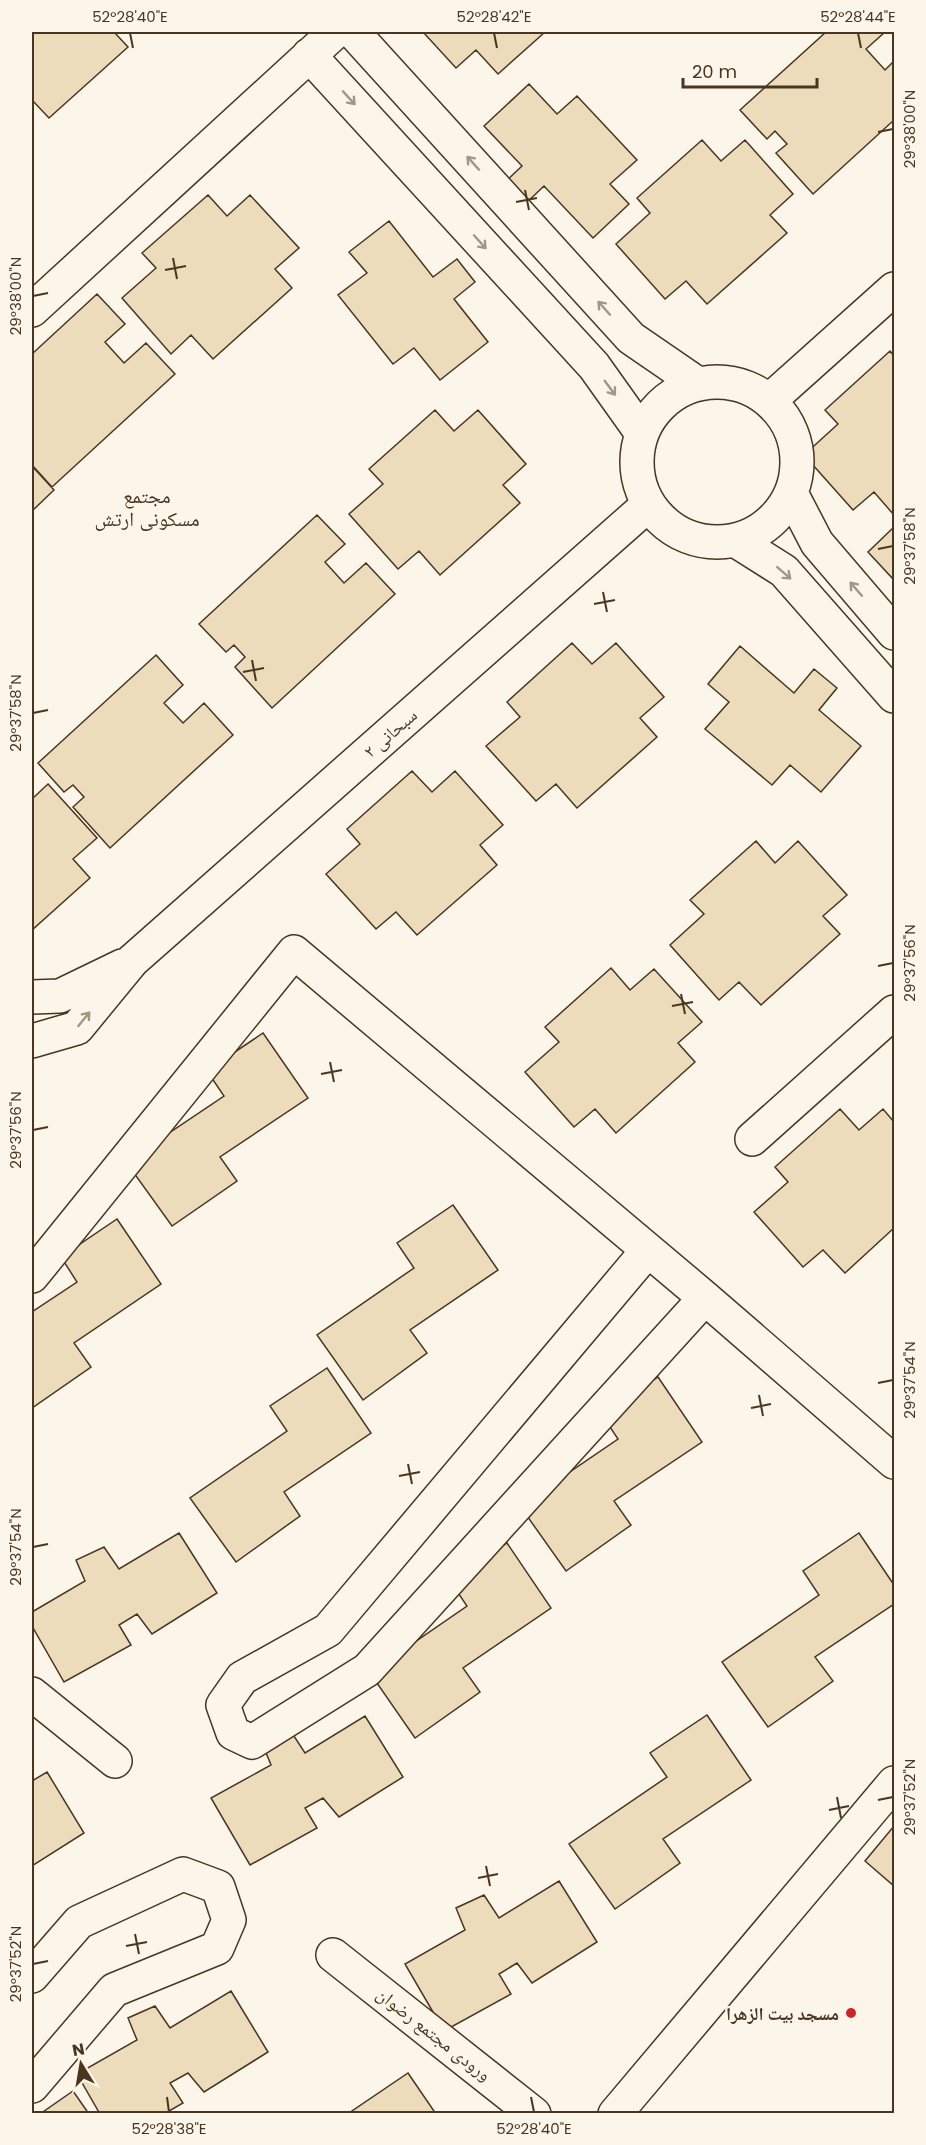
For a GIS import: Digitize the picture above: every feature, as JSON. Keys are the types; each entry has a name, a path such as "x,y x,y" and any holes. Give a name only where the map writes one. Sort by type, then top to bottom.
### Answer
{"street":[{"path":"32,310 335,32"},
{"path":"353,32 631,338 698,384"},
{"path":"309,55 594,366 642,432"},
{"path":"769,401 894,289"},
{"path":"723,382 747,388 769,401 786,420 795,443 797,468 791,493 778,515 759,531 735,540 710,543 686,537 664,524 648,505 638,481 636,456 642,432 655,410 674,394 698,384 723,382"},
{"path":"791,493 817,543 894,633"},
{"name":"سبحانی ۲","path":"132,961 648,505"},
{"path":"735,540 784,572 894,696"},
{"path":"32,1276 294,952 705,1298 894,1462"},
{"path":"32,997 60,996 132,961"},
{"path":"32,1041 77,1028 132,961"},
{"path":"752,1139 894,1012"},
{"path":"648,1250 328,1630 242,1678 223,1705 233,1733 252,1742 367,1670 705,1298"},
{"path":"32,1694 115,1761"},
{"path":"615,2114 894,1783"},
{"path":"32,1976 79,1922 183,1874 218,1887 229,1920 217,1948 114,1990 32,2086"},
{"name":"ورودی مجتمع رضوان","path":"333,1955 534,2114"}],"building":[{"path":"32,32 114,32 128,47 49,118 32,100"},
{"path":"423,32 545,32 498,74 476,50 456,68"},
{"path":"826,32 885,32 866,49 885,70 894,61 894,120 813,194 776,153 787,144 775,131 767,139 740,110"},
{"path":"529,84 557,114 577,96 637,160 610,184 629,204 593,238 544,186 522,207 502,185 522,166 484,126"},
{"path":"702,140 721,161 745,140 793,194 770,215 787,233 707,304 686,281 665,299 616,244 650,213 637,198"},
{"path":"208,195 227,216 250,195 299,248 275,269 292,288 213,359 191,335 171,354 122,298 156,268 142,253"},
{"path":"389,221 433,277 457,259 475,282 454,299 488,342 440,380 414,348 393,364 338,295 367,273 349,252"},
{"path":"97,294 125,324 105,342 124,363 146,343 175,374 52,487 32,465 32,354"},
{"path":"890,351 894,356 894,515 874,492 853,510 804,455 838,424 825,410"},
{"path":"435,410 454,431 478,410 526,464 503,485 520,503 440,575 419,551 398,569 349,514 383,484 369,469"},
{"path":"32,466 54,490 32,511"},
{"path":"317,515 345,544 325,562 344,583 366,563 395,594 272,708 235,667 245,657 234,645 226,652 199,624"},
{"path":"894,527 894,580 868,552"},
{"path":"572,643 592,664 616,643 664,697 640,718 657,737 577,808 556,784 536,801 486,746 520,717 507,702"},
{"path":"740,646 794,693 814,669 837,688 819,710 861,746 821,792 790,765 772,785 705,729 729,702 708,684"},
{"path":"156,655 183,685 164,703 183,723 204,703 233,735 110,848 73,807 84,797 73,785 64,792 38,763"},
{"path":"412,771 432,792 455,771 503,825 480,845 497,865 417,935 396,912 376,929 326,874 360,844 347,829"},
{"path":"48,784 97,838 73,859 90,878 32,930 32,799"},
{"path":"756,841 775,863 798,841 847,895 823,916 840,934 761,1005 739,982 719,1000 670,945 704,914 690,900"},
{"path":"611,968 630,990 654,969 702,1022 678,1043 695,1062 616,1133 595,1109 574,1127 525,1072 559,1042 545,1027"},
{"path":"263,1033 308,1098 220,1157 237,1181 172,1226 126,1162 224,1096 207,1071"},
{"path":"840,1109 859,1130 883,1109 894,1122 894,1228 845,1273 823,1250 803,1267 754,1212 788,1182 775,1167"},
{"path":"453,1205 498,1270 410,1330 427,1353 363,1400 317,1335 414,1268 397,1243"},
{"path":"117,1219 161,1284 74,1343 91,1367 32,1408 32,1312 77,1282 61,1257"},
{"path":"327,1368 371,1433 284,1492 300,1516 236,1562 190,1498 287,1431 270,1406"},
{"path":"658,1377 702,1442 614,1501 631,1525 566,1571 520,1506 618,1439 602,1415"},
{"path":"179,1533 217,1593 152,1634 137,1614 119,1625 131,1645 64,1682 32,1626 32,1612 85,1581 76,1560 104,1547 119,1569"},
{"path":"859,1533 894,1585 894,1604 815,1657 833,1681 768,1727 722,1662 819,1595 803,1571"},
{"path":"507,1543 551,1608 463,1668 480,1692 415,1738 370,1673 467,1606 450,1581"},
{"path":"707,1715 751,1780 663,1839 680,1863 615,1909 569,1844 667,1777 650,1753"},
{"path":"365,1716 403,1777 339,1817 323,1798 305,1808 317,1828 250,1865 211,1798 271,1765 262,1743 290,1730 305,1753"},
{"path":"47,1772 84,1833 32,1866 32,1781"},
{"path":"894,1826 894,1886 865,1861"},
{"path":"559,1881 597,1942 532,1983 517,1963 499,1974 511,1994 444,2031 405,1964 465,1930 456,1908 484,1895 499,1918"},
{"path":"231,1991 268,2052 204,2092 188,2073 170,2083 183,2103 164,2114 100,2114 77,2074 137,2040 128,2018 155,2006 170,2028"},
{"path":"408,2073 436,2114 354,2114 352,2111"},
{"path":"73,2091 89,2114 40,2114"}],"place":[{"name":"مسجد بیت الزهرا","path":"851,2013"}],"district":[{"name":"مجتمع مسکونی ارتش","path":"147,508"}]}
